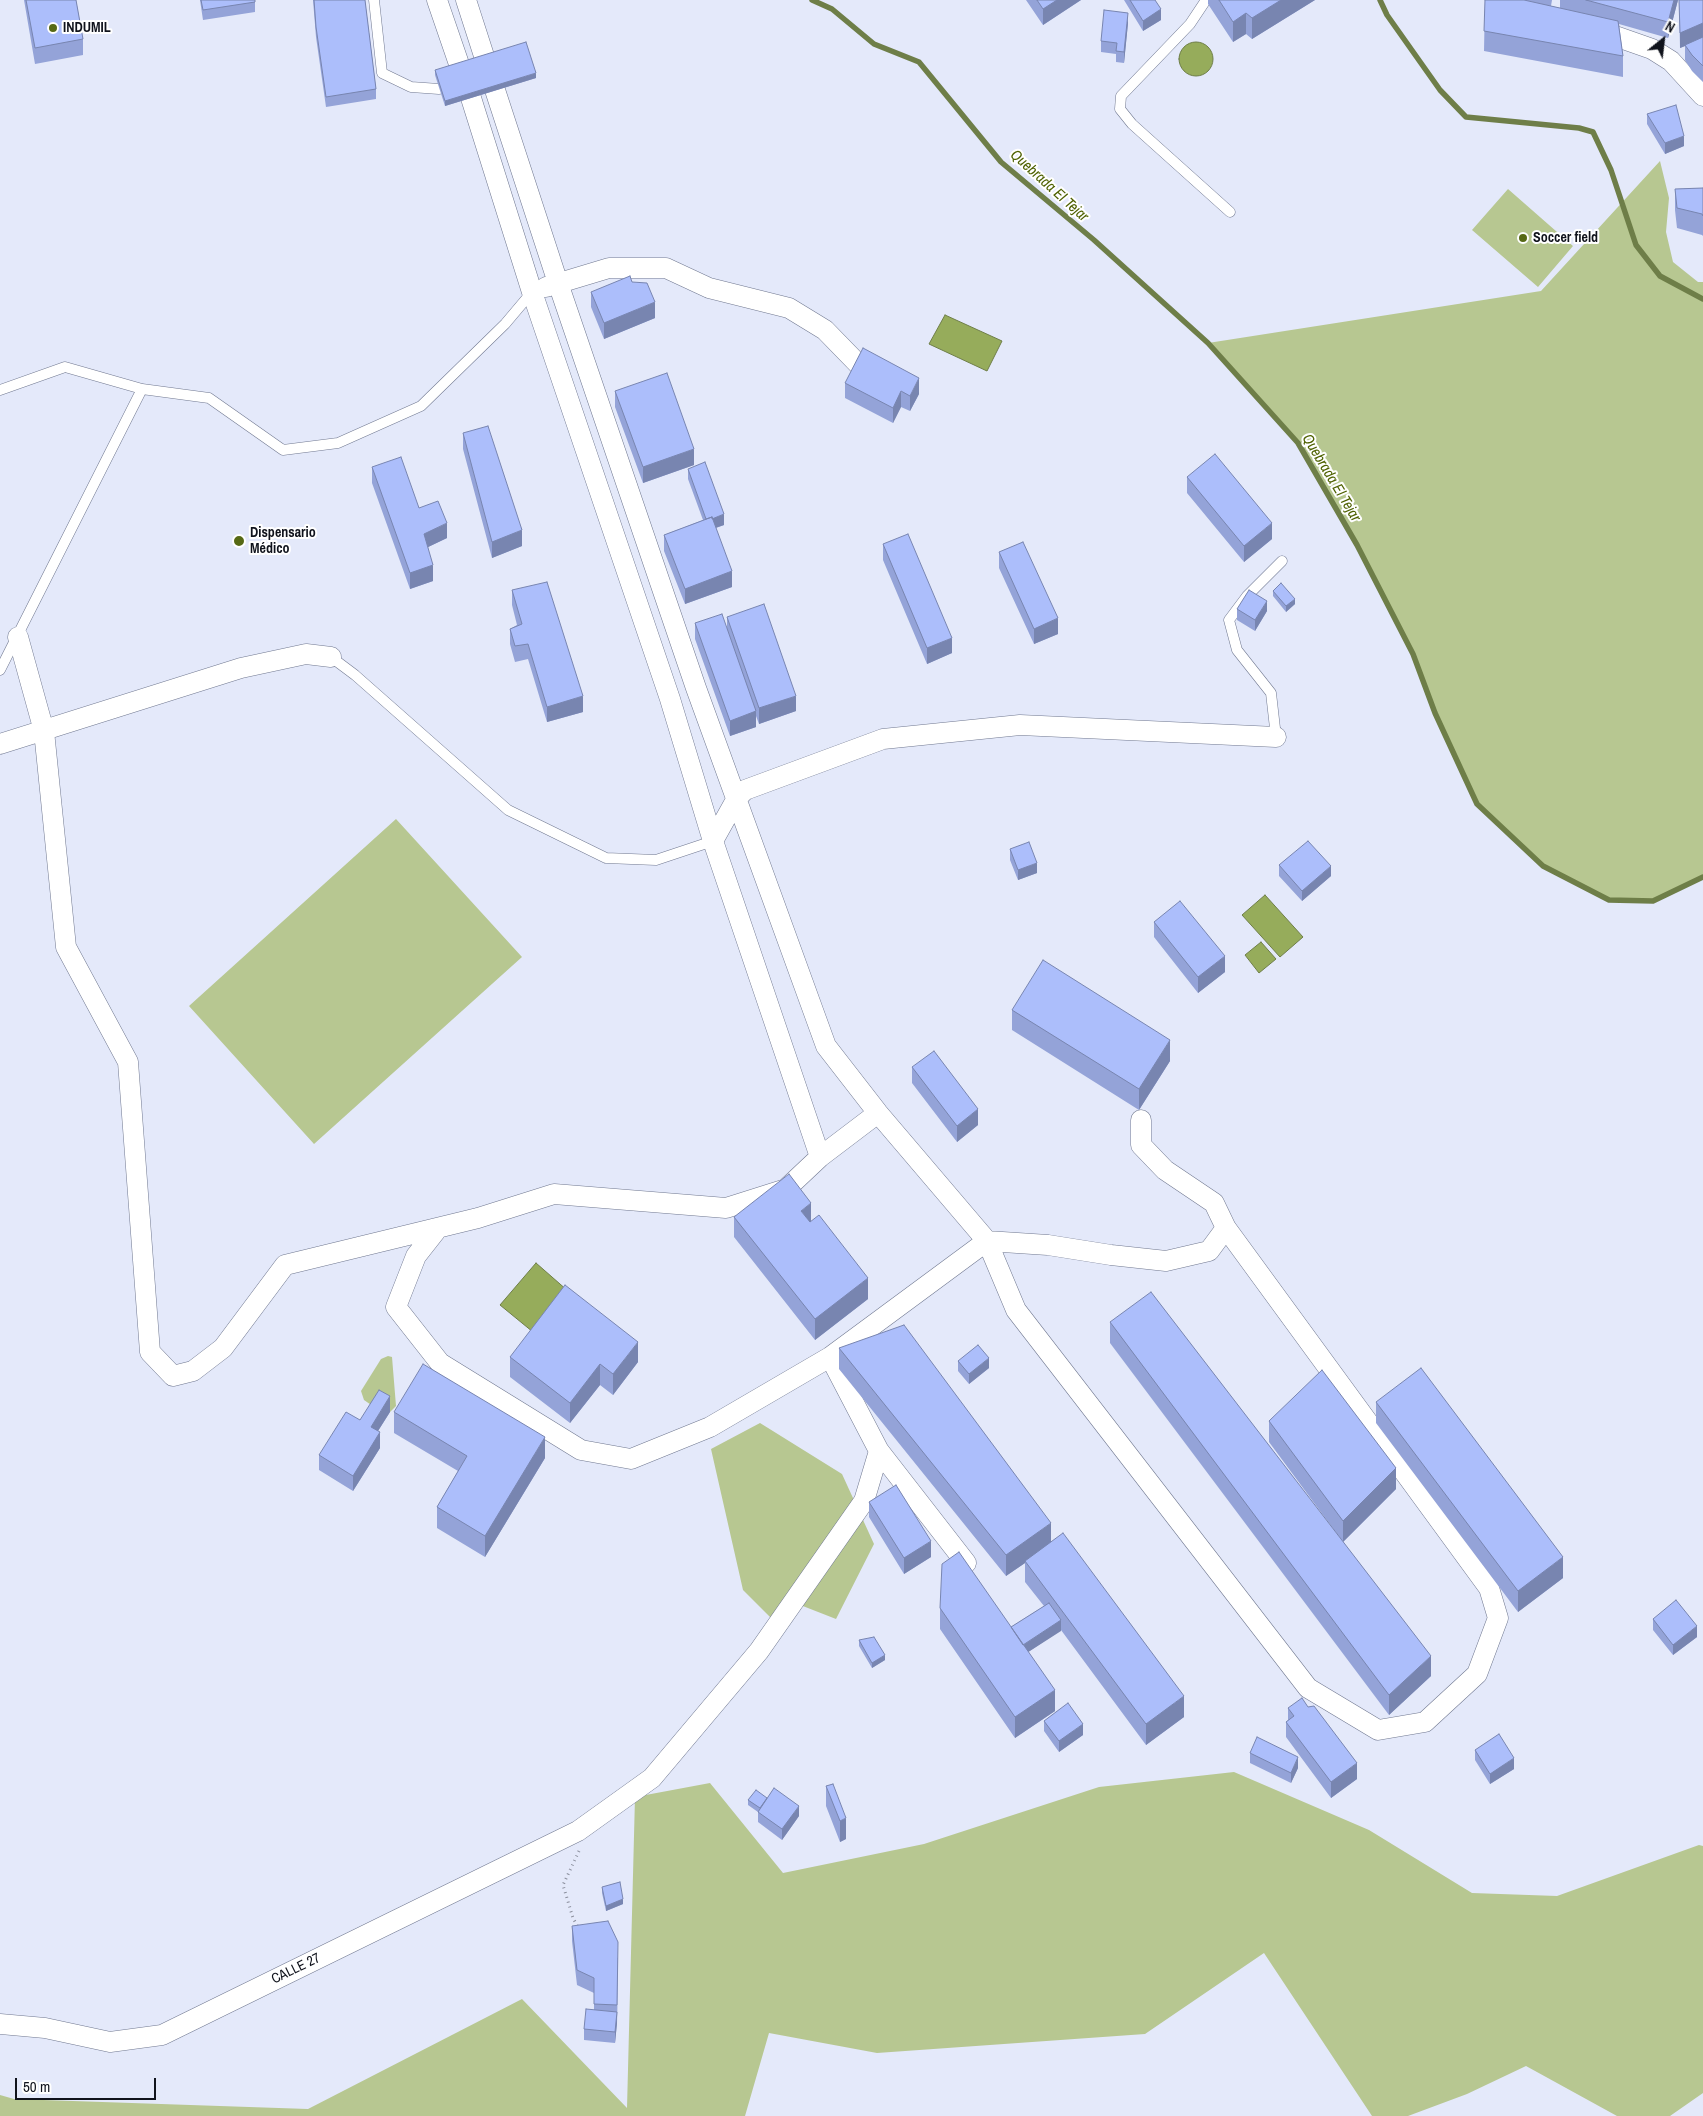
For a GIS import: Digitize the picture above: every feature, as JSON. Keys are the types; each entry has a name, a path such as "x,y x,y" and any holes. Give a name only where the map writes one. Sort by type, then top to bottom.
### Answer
{"street":[{"path":"439,1 459,65 484,57 466,0"},
{"path":"1576,24 1679,58 1703,96"},
{"path":"495,90 558,283 696,688 826,1046 878,1114 987,1240 1016,1310 1308,1688 1378,1730 1425,1722 1477,1674 1498,1618 1489,1588 1226,1228 1214,1203 1165,1170 1141,1145 1141,1120"},
{"path":"470,98 532,292 670,699 713,841 820,1157"},
{"path":"532,292 609,268 666,268 709,288 790,308 825,330 860,366"},
{"path":"18,637 44,731 66,947 128,1062 150,1352 174,1376 194,1371 224,1348 285,1265 478,1218 554,1194 726,1208 786,1190 820,1157 878,1114"},
{"path":"0,744 241,668 306,654 330,657"},
{"path":"670,699 696,688"},
{"path":"713,841 737,798 746,790 883,739 1020,725 1276,737"},
{"path":"438,1228 416,1256 396,1307 440,1363 581,1450 631,1459 710,1427 830,1357 987,1240 1048,1245 1110,1256 1166,1261 1208,1251 1226,1228"},
{"path":"830,1357 879,1451 966,1563"},
{"name":"CALLE 27","path":"0,2024 45,2028 110,2042 162,2035 578,1831 652,1778 759,1650 864,1501 879,1451"}],"lane":[{"path":"374,0 382,73 411,88 439,89"},
{"path":"1206,0 1190,24 1121,96 1120,109 1132,124 1230,212"},
{"path":"0,390 65,368 142,389 209,398 283,450 338,443 421,406 505,324 532,292"},
{"path":"0,670 142,389"},
{"path":"1276,737 1272,692 1237,650 1229,620 1247,596 1282,561"},
{"path":"330,657 355,675 508,810 606,858 656,860 713,841"}],"path":[{"path":"578,1831 580,1849 563,1885 573,1918 584,1936"}],"shaded area":[{"path":"1196,42 1203,43 1208,47 1212,52 1212,66 1208,71 1203,75 1196,76 1189,75 1184,71 1180,66 1179,59 1180,52 1184,47 1189,43"},
{"path":"1660,161 1669,198 1666,232 1673,262 1698,282 1703,282 1703,877 1653,901 1609,900 1543,866 1477,804 1435,713 1413,654 1357,545 1298,443 1208,343 1541,291"},
{"name":"Soccer field","path":"1508,189 1573,246 1538,287 1472,230"},
{"path":"945,315 1002,341 987,371 929,344"},
{"path":"396,819 522,957 314,1144 189,1006"},
{"path":"1265,895 1303,937 1280,957 1242,915"},
{"path":"1261,942 1276,959 1259,973 1245,955"},
{"path":"536,1263 568,1291 533,1332 500,1305"},
{"path":"388,1356 392,1357 396,1406 390,1412 377,1409 364,1400 361,1391 381,1359"},
{"path":"760,1423 842,1474 874,1544 836,1619 790,1601 773,1620 743,1590 711,1449"},
{"path":"1234,1772 1369,1830 1472,1893 1557,1896 1699,1845 1703,1846 1703,2093 1670,2116 1617,2116 1526,2066 1467,2094 1408,2116 1372,2116 1264,1953 1145,2034 877,2053 769,2033 745,2116 0,2116 0,2095 14,2099 308,2109 522,1999 627,2108 635,1797 710,1783 783,1873 924,1844 1099,1787"}],"building":[{"name":"INDUMIL","path":"26,0 76,0 83,39 35,48"},
{"path":"201,0 255,0 255,2 203,10"},
{"path":"314,0 365,0 376,89 326,97"},
{"path":"1037,0 1057,0 1043,9"},
{"path":"1130,0 1155,0 1161,9 1143,21"},
{"path":"1219,0 1281,0 1252,18 1246,13 1233,22"},
{"path":"1485,0 1524,0 1618,21 1623,56 1484,31"},
{"path":"1586,0 1674,0 1668,22"},
{"path":"1679,0 1703,0 1703,23 1680,33"},
{"path":"1104,10 1128,13 1124,52 1116,51 1117,43 1101,41"},
{"path":"1703,37 1703,66 1685,45"},
{"path":"526,42 536,73 445,101 435,70"},
{"path":"1676,105 1684,136 1665,143 1647,114"},
{"path":"1703,188 1703,216 1702,214 1677,208 1675,189"},
{"path":"630,276 632,282 647,283 655,302 604,323 591,292"},
{"path":"863,348 919,378 910,396 901,391 893,408 845,383"},
{"path":"667,373 694,449 643,467 615,391"},
{"path":"488,426 522,530 492,542 463,433"},
{"path":"1215,454 1272,523 1244,546 1187,477"},
{"path":"401,457 419,508 438,501 447,523 424,534 433,565 410,573 372,467"},
{"path":"705,462 724,514 712,519 712,517 706,519 688,469"},
{"path":"712,517 732,571 685,589 664,535"},
{"path":"908,534 952,638 927,648 883,544"},
{"path":"1023,542 1058,618 1034,629 999,552"},
{"path":"547,582 583,696 547,707 528,644 515,646 510,629 522,624 512,590"},
{"path":"1281,583 1295,599 1286,606 1273,591"},
{"path":"1249,590 1267,601 1255,620 1237,609"},
{"path":"764,604 796,696 759,708 727,617"},
{"path":"722,614 756,711 730,721 695,623"},
{"path":"1308,841 1331,866 1302,891 1279,865"},
{"path":"1029,842 1037,863 1018,870 1010,849"},
{"path":"1180,901 1225,956 1198,977 1154,922"},
{"path":"1043,960 1170,1040 1139,1089 1012,1010"},
{"path":"934,1051 978,1109 957,1126 912,1067"},
{"path":"789,1174 811,1203 801,1211 810,1222 819,1215 868,1278 815,1319 734,1217"},
{"path":"565,1285 638,1342 613,1374 600,1364 570,1403 510,1357"},
{"path":"1151,1292 1431,1656 1389,1695 1110,1322"},
{"path":"904,1325 1051,1523 1006,1555 839,1348"},
{"path":"978,1345 989,1358 969,1374 958,1361"},
{"path":"423,1364 545,1437 485,1536 437,1507 467,1456 394,1412"},
{"path":"1421,1368 1563,1557 1518,1591 1376,1402"},
{"path":"1322,1370 1396,1468 1343,1521 1269,1421"},
{"path":"379,1390 390,1396 371,1427 380,1432 353,1476 319,1455 346,1412 360,1420"},
{"path":"896,1485 931,1541 904,1558 869,1502"},
{"path":"1063,1533 1184,1696 1146,1724 1025,1561"},
{"path":"959,1552 1055,1690 1015,1717 940,1608 942,1564"},
{"path":"1676,1600 1697,1626 1673,1645 1653,1619"},
{"path":"1049,1603 1061,1620 1023,1645 1011,1627"},
{"path":"874,1637 885,1655 872,1663 859,1640"},
{"path":"1302,1698 1308,1707 1314,1706 1357,1763 1331,1782 1286,1722 1294,1716 1288,1708"},
{"path":"1068,1703 1083,1724 1059,1741 1044,1721"},
{"path":"1499,1734 1514,1758 1490,1774 1475,1750"},
{"path":"1257,1737 1298,1757 1291,1773 1250,1753"},
{"path":"833,1784 846,1818 840,1821 826,1786"},
{"path":"774,1788 799,1806 782,1829 758,1812"},
{"path":"756,1790 767,1798 760,1808 748,1800"},
{"path":"620,1882 623,1899 606,1906 602,1887"},
{"path":"608,1921 618,1942 617,2005 594,2004 594,1978 577,1970 572,1926"},
{"path":"586,2009 617,2012 615,2032 584,2029"}],"waterway":[{"name":"Quebrada El Tejar","path":"812,0 832,9 874,44 919,62 1001,162 1094,240 1208,343 1298,443 1357,545 1413,654 1435,713 1477,804 1543,866 1609,900 1653,901 1703,877"},
{"path":"1380,0 1387,15 1440,90 1466,117 1579,128 1593,132 1611,170 1636,245 1660,276 1703,299"}],"place":[{"name":"INDUMIL","path":"53,28"},
{"name":"Soccer field","path":"1523,238"},
{"name":"Dispensario Médico","path":"239,541"}]}
